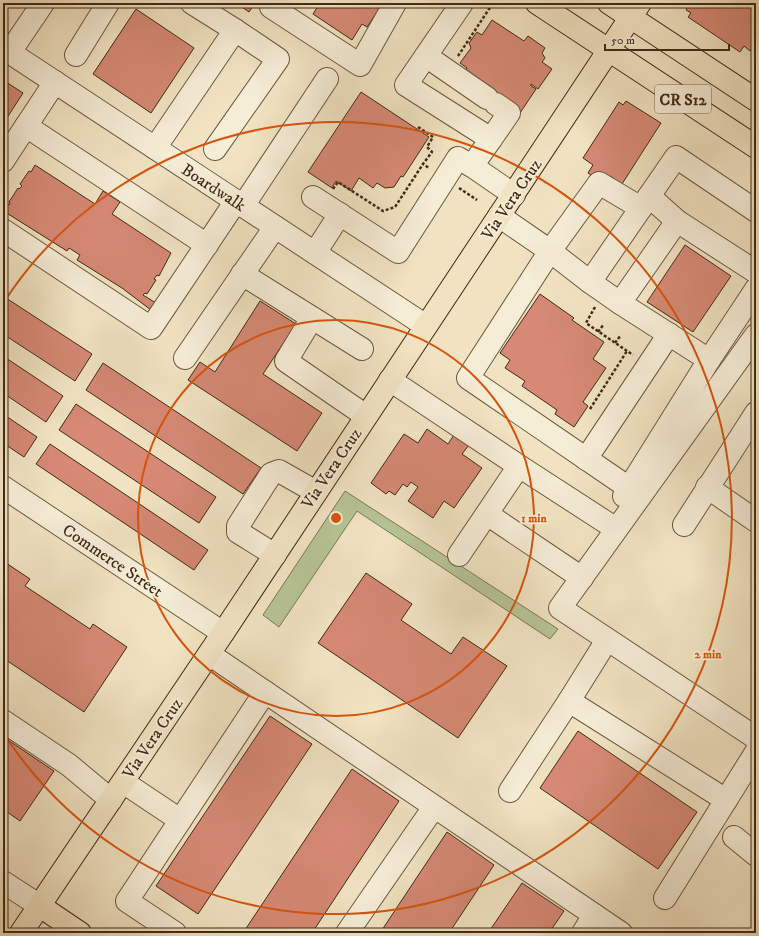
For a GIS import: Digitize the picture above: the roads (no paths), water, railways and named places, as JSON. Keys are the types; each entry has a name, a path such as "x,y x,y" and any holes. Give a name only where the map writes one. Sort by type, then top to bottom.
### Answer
{"main road":[{"name":"CR S12","path":"538,3 756,147"},
{"name":"CR S12","path":"609,3 636,10 756,100"},
{"name":"Via Vera Cruz","path":"21,933 275,555 636,10"},
{"path":"40,906 80,933"}],"street":[{"path":"6,50 43,3"},
{"path":"76,55 108,3"},
{"path":"192,3 278,59 216,149"},
{"path":"274,3 271,7 360,65 395,3"},
{"path":"462,3 406,85 491,139"},
{"path":"155,148 235,30"},
{"name":"Boardwalk","path":"6,50 426,326"},
{"path":"426,56 509,113 472,166"},
{"path":"3,230 151,328 207,245 240,204 327,79"},
{"path":"3,161 55,82"},
{"path":"26,126 207,245"},
{"path":"590,282 676,157 756,211"},
{"path":"323,193 340,214 398,252 458,158 514,195"},
{"path":"629,488 468,378 550,251 599,183 645,202 756,272"},
{"path":"315,253 340,214"},
{"path":"499,216 550,251 620,303 709,360"},
{"path":"620,303 677,221"},
{"path":"185,358 275,226"},
{"path":"242,274 362,349"},
{"path":"756,288 629,488 608,531 582,578 560,608 756,738"},
{"path":"312,318 286,361 366,416"},
{"path":"586,459 670,334"},
{"path":"608,531 756,335"},
{"path":"390,380 519,466 608,531"},
{"path":"684,524 756,413"},
{"path":"459,555 519,466"},
{"path":"275,555 238,532 238,526 271,474 279,472 316,492"},
{"name":"Commerce Street","path":"3,486 223,633"},
{"path":"707,487 756,521"},
{"path":"487,514 582,578"},
{"path":"510,791 607,640"},
{"path":"208,654 621,933"},
{"path":"175,933 127,901 265,692"},
{"path":"569,701 726,800"},
{"path":"3,722 69,765 111,800"},
{"path":"665,898 756,752"},
{"path":"123,782 180,820"},
{"path":"347,933 434,807"},
{"path":"734,837 756,855"},
{"path":"3,882 40,906"},
{"path":"582,933 594,915"}]}
